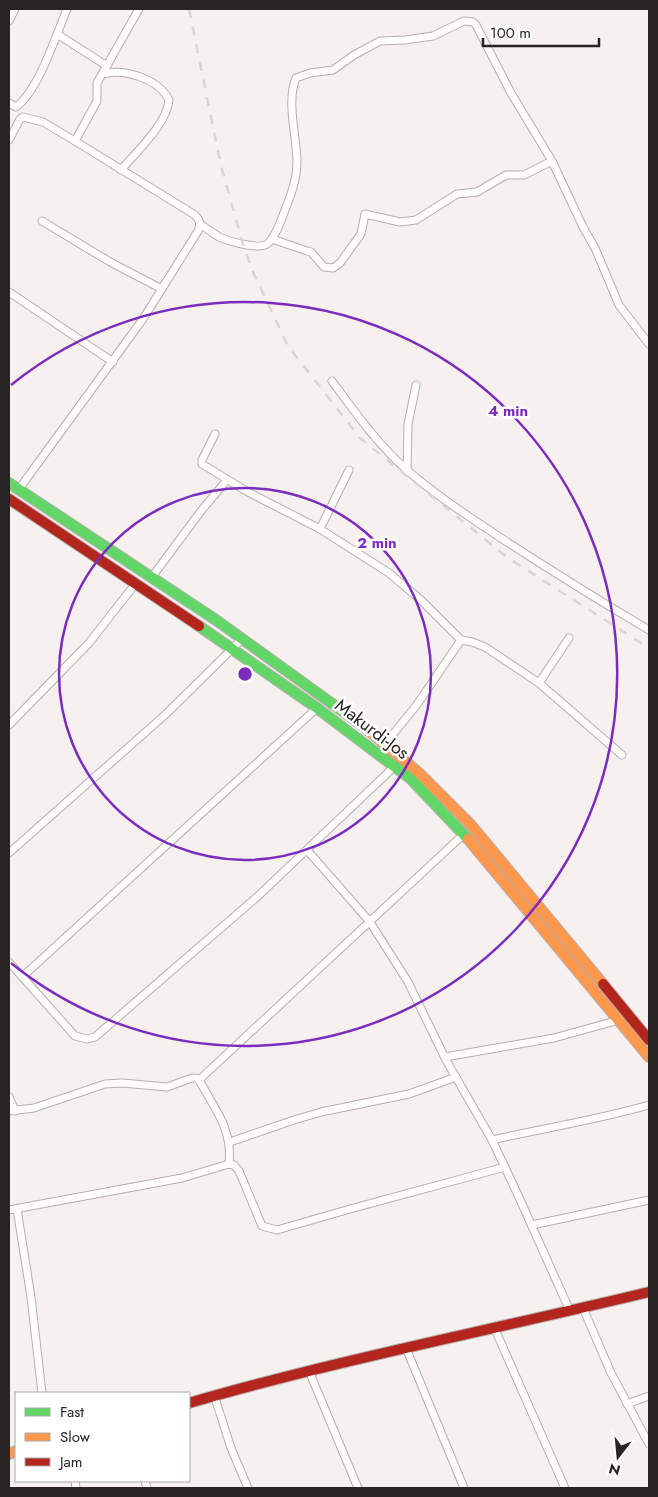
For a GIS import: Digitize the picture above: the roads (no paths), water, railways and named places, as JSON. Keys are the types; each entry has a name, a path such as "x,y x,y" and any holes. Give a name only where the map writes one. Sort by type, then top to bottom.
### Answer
{"main road":[{"name":"Makurdi-Jos","path":"9,483 242,639 360,724 419,773 471,825 649,1040"},
{"name":"Makurdi-Jos","path":"9,499 136,583 317,708 411,779 464,834 649,1057"},
{"path":"190,1403 309,1371 649,1292"}],"street":[{"path":"9,21 15,9"},
{"path":"9,103 16,107 28,94 45,63 67,9"},
{"path":"76,141 97,101 97,83 107,70 139,9"},
{"path":"200,224 218,236 243,244 265,246 272,239 295,182 297,162 293,104 295,80 299,77 310,73 333,70 354,55 380,41 433,36 464,20 473,22 511,93 552,161 595,248 619,305 649,344"},
{"path":"57,34 107,70 125,71 135,74 162,90 169,100 168,109 161,122 121,170"},
{"path":"9,140 18,121 23,117 43,122 195,215 200,224 198,231 162,289 113,362 19,489"},
{"path":"272,239 307,250 311,252 324,268 332,268 340,263 362,234 365,214 400,222 416,220 457,194 477,192 506,175 524,175 552,161"},
{"path":"42,221 110,262 162,289"},
{"path":"9,292 113,362"},
{"path":"332,381 354,411 407,471 481,524 549,569 649,630"},
{"path":"407,471 408,424 416,385"},
{"path":"215,434 201,463 205,467 248,492 320,529 389,573 422,600 461,640 485,647 539,683 622,755"},
{"path":"320,529 349,470"},
{"path":"152,577 201,510 228,480"},
{"path":"9,725 89,643 136,583"},
{"path":"539,683 569,638"},
{"path":"9,853 166,714 242,639"},
{"path":"385,744 416,706 461,640"},
{"path":"22,977 317,708"},
{"path":"9,962 75,1036 87,1040 94,1037 257,898 395,766"},
{"path":"199,1080 464,834"},
{"path":"307,850 370,922 408,982 445,1057 492,1140 570,1311"},
{"path":"445,1057 554,1038 619,1020"},
{"path":"230,1142 312,1115 409,1094 456,1077"},
{"path":"9,1097 12,1111 34,1108 105,1084 122,1083 167,1087 196,1078 199,1080 224,1124 230,1142 228,1164"},
{"path":"492,1140 613,1116 649,1106"},
{"path":"9,1210 182,1178 228,1164 234,1165 239,1171 262,1226 273,1230 505,1167"},
{"path":"532,1225 649,1200"},
{"path":"17,1209 36,1330 42,1392"},
{"path":"583,1308 611,1373 649,1444"},
{"path":"494,1327 565,1488"},
{"path":"406,1348 464,1488"},
{"path":"309,1371 358,1488"},
{"path":"214,1395 231,1448 248,1488"},
{"path":"627,1404 649,1396"}],"railway":[{"path":"189,9 221,166 243,244 252,270 288,346 360,438 508,558 649,648"}]}
